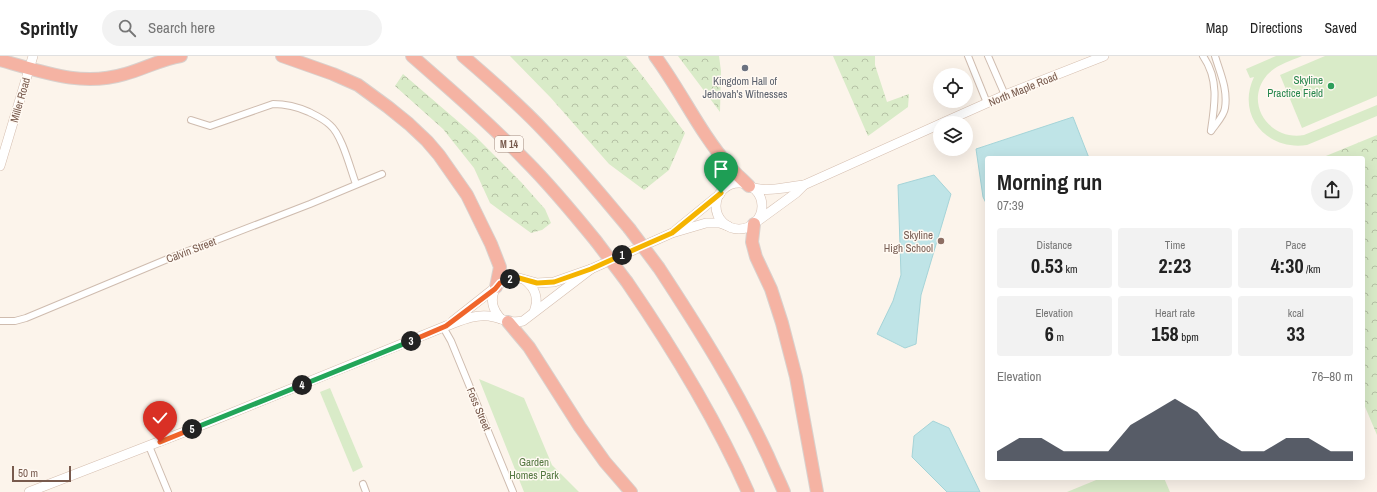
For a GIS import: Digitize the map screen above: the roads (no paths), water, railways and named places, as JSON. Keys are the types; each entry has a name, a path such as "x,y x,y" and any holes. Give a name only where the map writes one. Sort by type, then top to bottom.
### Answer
{"highway":[{"path":"0,60 54,75 79,80 95,80 126,74 181,56"},
{"path":"282,56 333,74 358,85 394,111 439,155 467,195 491,244 500,267 496,288"},
{"name":"M 14","path":"412,56 527,161 573,213 627,282 659,329 711,416 748,492"},
{"path":"463,56 508,95 546,132 629,228 702,334 736,393 784,492"},
{"path":"655,56 726,162 751,187"},
{"path":"755,223 752,242 756,257 771,290 782,323 796,377 817,492"},
{"path":"504,320 529,347 580,427 605,462 631,492"}],"main road":[{"name":"Miller Road","path":"0,164 33,56"},
{"name":"North Maple Road","path":"957,116 1005,95 1104,56"},
{"name":"North Maple Road","path":"751,187 769,190 782,189 804,184 933,127"},
{"path":"445,327 506,279 519,278 545,283 554,282 591,269 672,233 706,223 720,223 741,229 748,228 755,223 762,211 762,204 757,192 751,187 741,184 734,184 727,188 672,233"},
{"name":"North Maple Road","path":"755,223 792,196 804,184"},
{"path":"721,193 718,200 718,214 722,221 728,226"},
{"path":"28,492 149,446 445,327 476,316 490,316 515,323 523,322 591,269"},
{"path":"525,280 535,291 537,298 534,312"},
{"path":"496,288 492,295 493,308 496,314 504,320"}],"street":[{"path":"968,56 987,103"},
{"path":"988,56 1005,95"},
{"path":"1203,56 1213,77 1215,88 1215,99 1210,131 1220,119 1225,108 1222,77 1215,56"},
{"path":"191,120 210,126 273,104 284,104 303,110 321,117 332,125 341,143 356,184"},
{"name":"Calvin Street","path":"0,321 15,321 26,318 170,258 310,204 382,174"},
{"name":"Foss Street","path":"445,327 513,492"},
{"path":"149,446 168,492"},
{"path":"363,484 366,492"}],"water":[{"path":"1073,117 1088,156 985,156 985,201 983,197 976,149"},
{"path":"934,175 951,194 921,295 916,344 905,348 877,334 893,301 901,275 898,185"},
{"path":"933,421 949,428 980,492 947,492 912,457 914,436"}],"place":[{"name":"Kingdom Hall of Jehovah's Witnesses","path":"745,68"},
{"name":"Skyline Practice Field","path":"1331,86"},
{"name":"Skyline High School","path":"941,241"}],"park label":[{"name":"Garden Homes Park","path":"534,468"}]}
